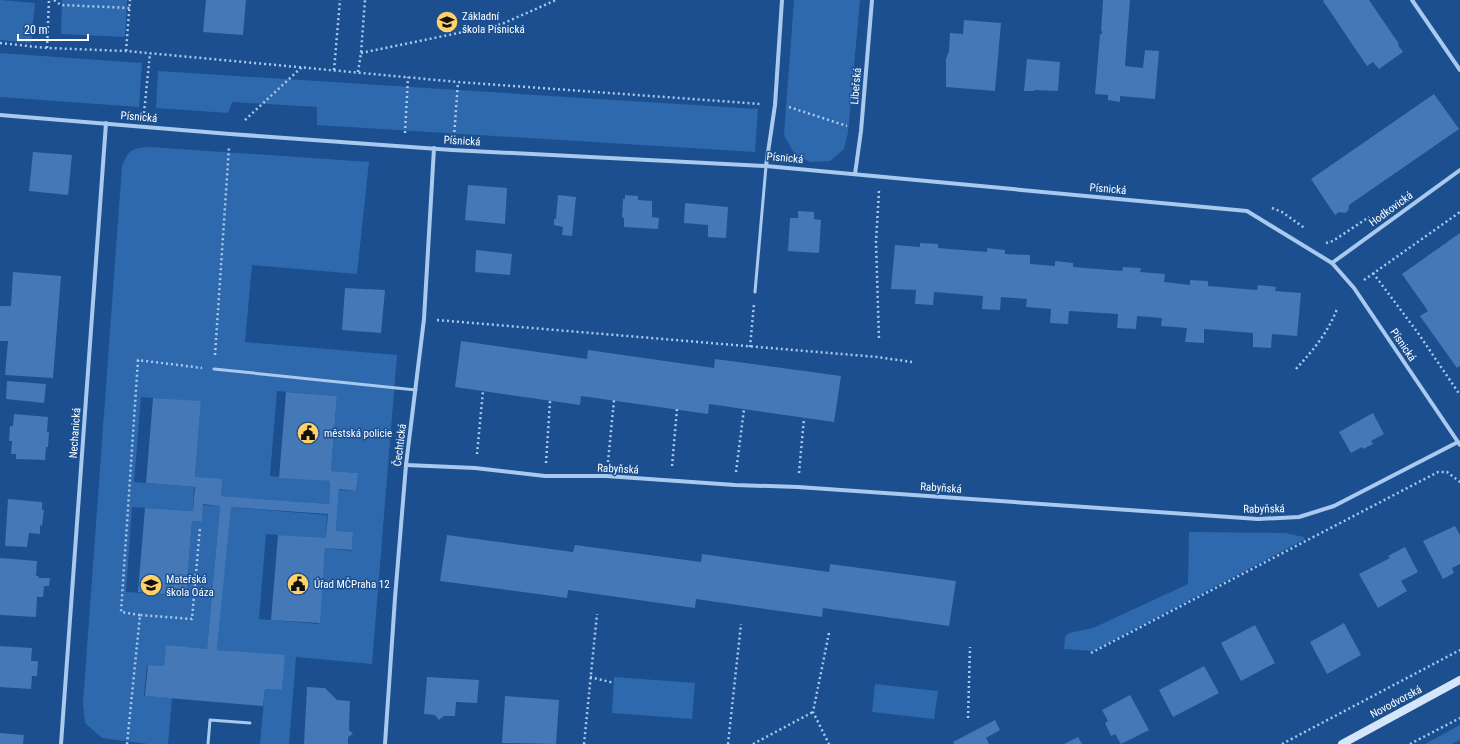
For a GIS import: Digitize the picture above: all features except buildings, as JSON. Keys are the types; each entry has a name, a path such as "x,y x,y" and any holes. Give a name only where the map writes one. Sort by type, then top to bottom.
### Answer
{"main road":[{"name":"Novodvorská","path":"1342,744 1460,680"}],"street":[{"path":"766,166 775,105 782,0"},
{"name":"Libeřská","path":"855,174 861,131 872,0"},
{"path":"1412,0 1460,70"},
{"name":"Písnická","path":"0,115 452,150 766,166 1247,212 1332,263 1354,288 1459,444"},
{"name":"Nechanická","path":"61,744 106,124"},
{"name":"Čechtická","path":"385,744 406,465 424,319 434,148"},
{"name":"Hodkovická","path":"1332,263 1460,170"},
{"name":"Rabyňská","path":"406,465 475,468 545,476 606,476 735,485 798,487 1258,519 1300,517 1334,506 1459,444"}],"lane":[{"path":"755,292 766,166"},
{"path":"214,369 416,390"},
{"path":"208,744 210,720 250,723"}],"path":[{"path":"47,48 49,0"},
{"path":"54,0 61,5 130,8"},
{"path":"126,51 130,0"},
{"path":"334,70 340,0"},
{"path":"358,72 365,0"},
{"path":"361,53 502,24 556,0"},
{"path":"0,43 47,48 150,53 458,82 786,106 861,131"},
{"path":"143,126 150,53"},
{"path":"200,527 192,619 121,612 138,360 214,369 230,134 302,67"},
{"path":"404,146 408,77"},
{"path":"452,150 458,82"},
{"path":"879,176 876,242 879,340"},
{"path":"1269,207 1282,212 1300,223 1309,231"},
{"path":"1460,212 1373,273 1418,333 1460,395"},
{"path":"1323,244 1333,241"},
{"path":"750,347 755,292"},
{"path":"1296,369 1318,344 1332,321 1337,308"},
{"path":"424,319 877,357 912,362"},
{"path":"475,468 483,391"},
{"path":"606,476 614,400"},
{"path":"545,476 550,401"},
{"path":"670,480 677,409"},
{"path":"735,485 744,409"},
{"path":"798,487 804,418"},
{"path":"1091,653 1438,472 1447,472 1460,482"},
{"path":"584,744 597,614"},
{"path":"127,744 140,615"},
{"path":"728,744 741,624"},
{"path":"829,633 813,712 829,744"},
{"path":"968,718 970,647"},
{"path":"1282,744 1460,650"},
{"path":"590,677 614,683"},
{"path":"753,744 813,712"},
{"path":"1410,744 1460,718"}],"shaded area":[{"path":"0,0 35,3 31,43 0,40"},
{"path":"62,0 127,0 125,37 61,34"},
{"path":"794,0 860,0 848,133 844,149 830,161 810,162 795,155 784,135"},
{"path":"0,53 142,63 139,107 0,97"},
{"path":"158,71 758,109 755,152 317,125 317,107 232,102 228,113 156,108"},
{"path":"150,147 369,162 357,274 252,265 245,342 397,355 372,664 296,657 289,744 260,744 265,689 282,690 284,656 217,650 230,507 327,515 326,539 266,534 259,619 319,624 325,548 352,551 353,532 336,531 339,490 356,491 357,473 331,471 337,396 277,391 270,476 330,481 329,504 220,496 195,477 201,402 141,397 134,482 194,487 193,511 132,507 126,592 186,596 192,521 201,521 203,505 220,506 207,649 166,646 164,667 147,665 144,696 172,698 168,744 148,744 102,738 85,723 83,703 122,166 129,153 135,149"},
{"path":"1189,532 1285,533 1304,537 1305,539 1093,651 1064,649 1065,637 1069,633 1093,628 1188,584"},
{"path":"614,677 695,683 692,719 612,713"},
{"path":"875,684 938,691 934,719 872,712"},
{"path":"1460,725 1460,740 1452,744 1425,744"}],"place":[{"name":"Základní škola Písnická","path":"447,22"},
{"name":"městská policie","path":"308,433"},
{"name":"Úřad MČPraha 12","path":"298,584"},
{"name":"Mateřská škola Oáza","path":"151,585"}]}
